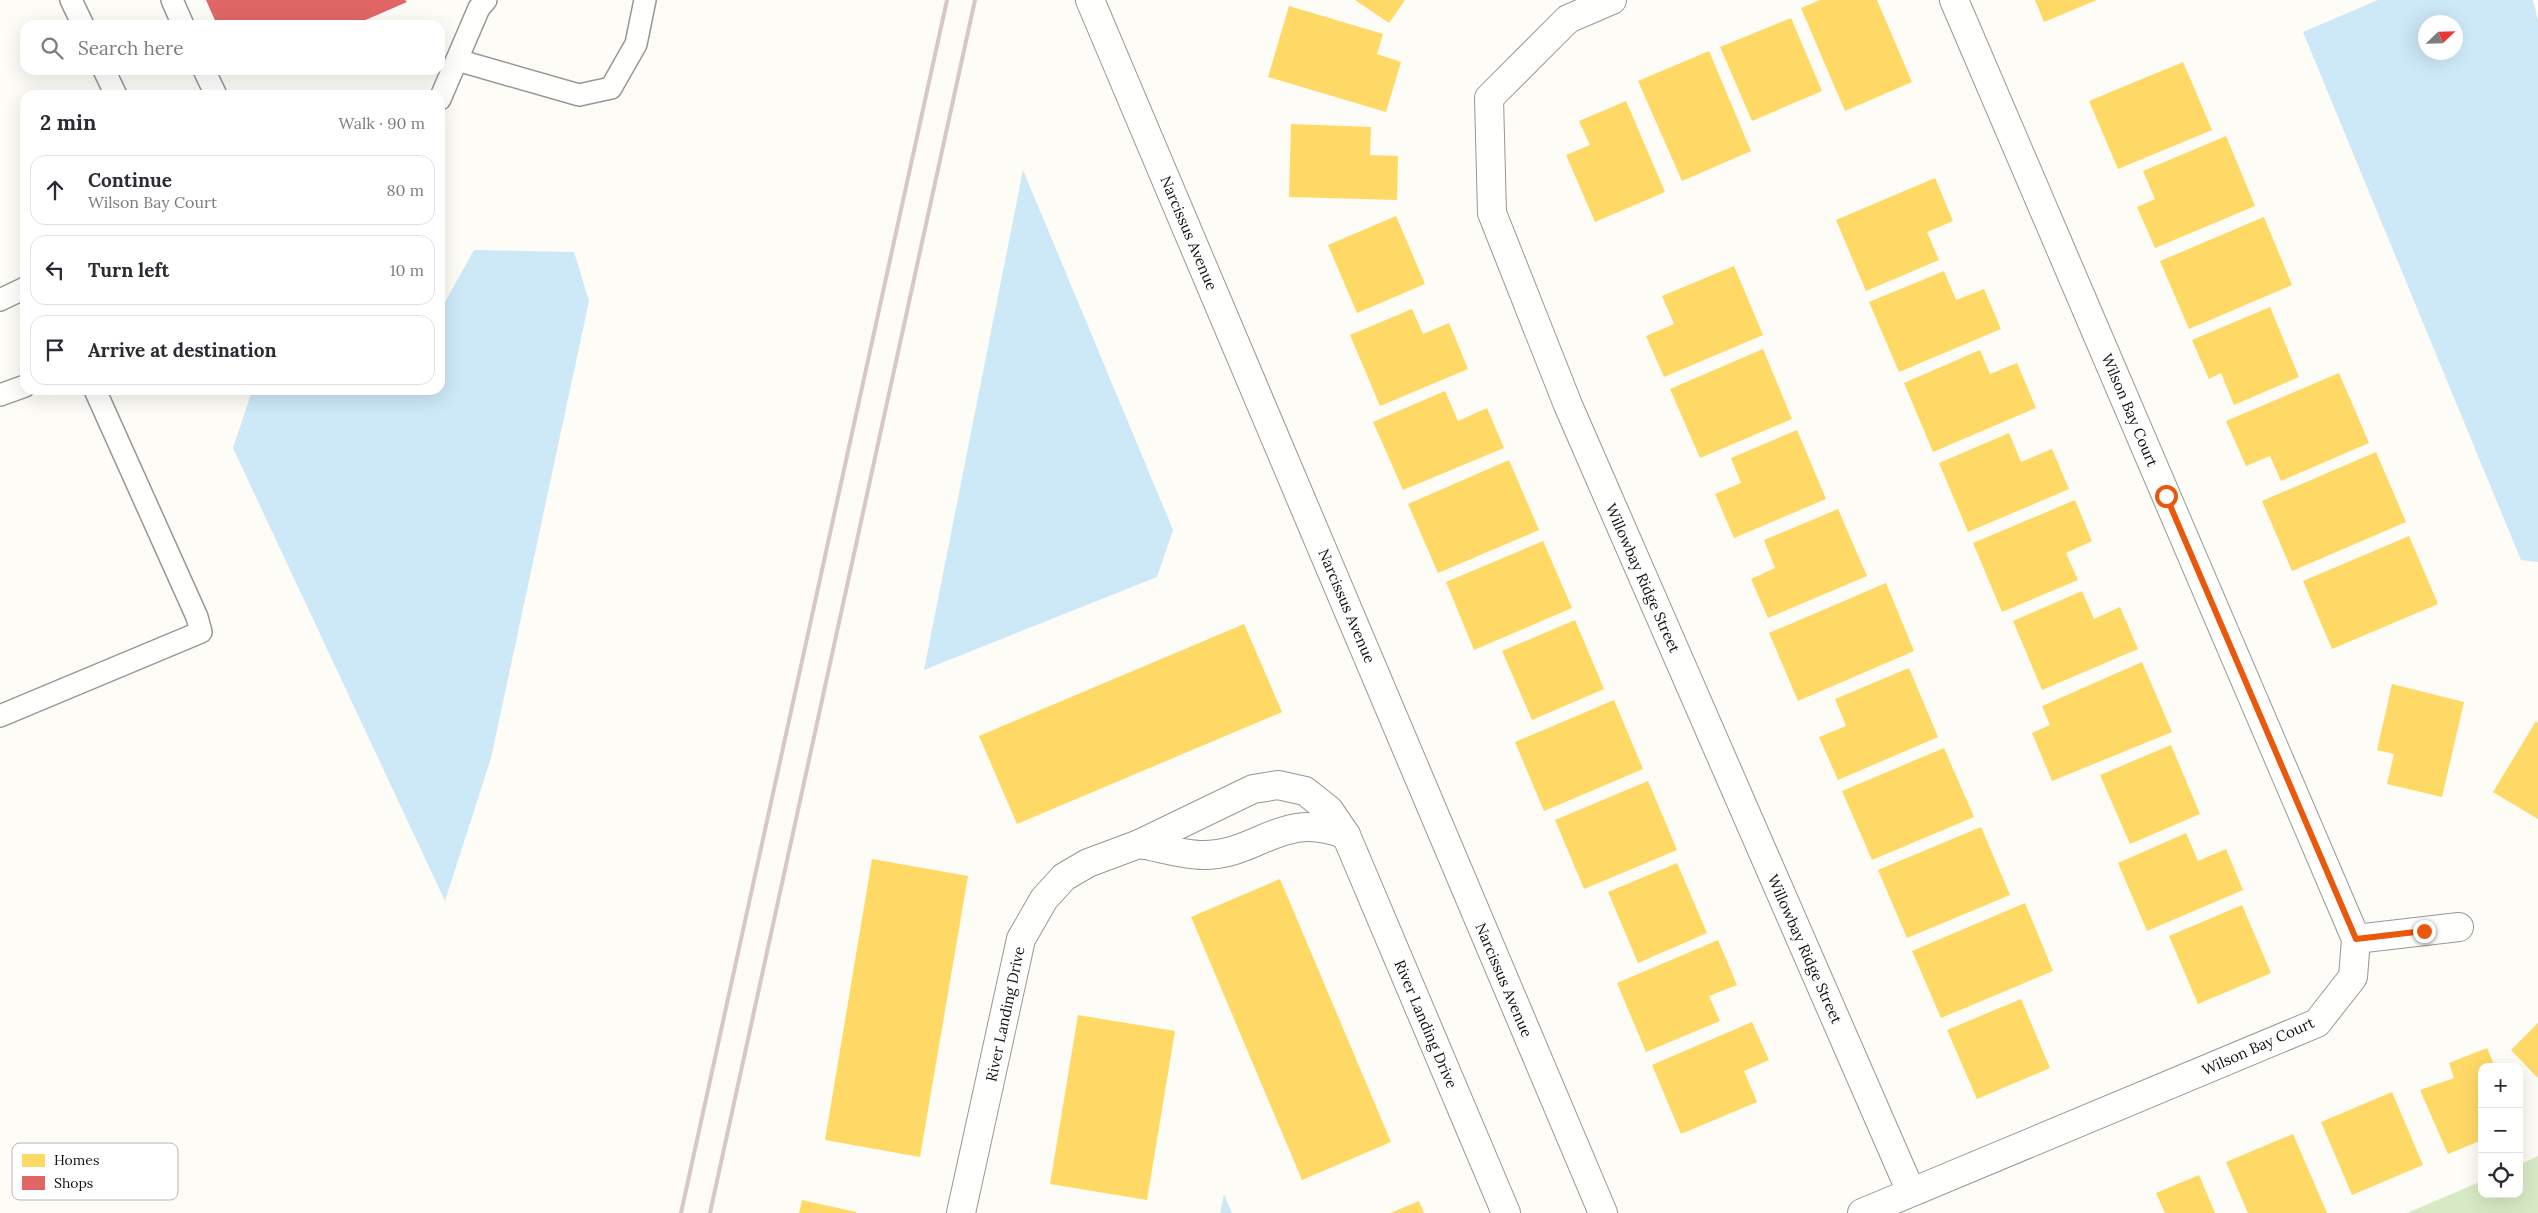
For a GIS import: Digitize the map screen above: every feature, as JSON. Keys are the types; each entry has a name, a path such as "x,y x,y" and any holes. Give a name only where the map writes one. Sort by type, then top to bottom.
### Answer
{"street":[{"name":"Narcissus Avenue","path":"1090,0 1603,1213"},
{"name":"Willowbay Ridge Street","path":"1612,0 1568,19 1489,98 1492,213 1568,405 1911,1192"},
{"name":"Wilson Bay Court","path":"1862,1213 2317,1023 2354,977 2356,939 1954,0"},
{"name":"River Landing Drive","path":"961,1213 1021,939 1044,899 1064,877 1088,863 1139,844 1253,789 1278,785 1305,791 1329,810 1346,835 1506,1213"},
{"path":"1139,844 1203,855 1233,851 1282,830 1300,827 1327,828 1346,835"},
{"path":"2356,939 2459,927"}],"lane":[{"path":"71,0 81,20"},
{"path":"172,0 181,20"},
{"path":"444,90 479,8 486,0"},
{"path":"457,60 579,95 611,88 636,44 645,0"},
{"path":"106,75 114,90"},
{"path":"206,75 214,90"},
{"path":"0,300 20,290"},
{"path":"0,395 20,388"},
{"path":"0,716 201,632 197,616 97,395"}],"green space":[{"path":"2538,1156 2538,1213 2407,1213 2478,1183 2478,1198 2523,1198 2523,1163"}],"water":[{"path":"2378,0 2533,0 2538,21 2538,562 2521,560 2303,32"},
{"path":"1023,170 1173,530 1157,577 924,670"},
{"path":"474,250 574,252 589,301 491,758 445,901 233,448 251,395 445,395 445,302"},
{"path":"1224,1194 1232,1213 1220,1213"}],"building: Homes":[{"path":"1355,0 1405,0 1389,23"},
{"path":"1820,0 1877,0 1912,82 1845,111 1801,8"},
{"path":"2035,0 2097,0 2044,22"},
{"path":"1289,6 1383,34 1377,54 1401,62 1386,112 1268,77"},
{"path":"1791,18 1822,91 1752,121 1720,47"},
{"path":"1709,51 1751,151 1682,181 1638,81"},
{"path":"2183,62 2212,130 2118,169 2089,101"},
{"path":"1626,101 1665,192 1595,222 1566,155 1590,145 1579,121"},
{"path":"1291,124 1371,127 1370,155 1398,156 1397,200 1289,197"},
{"path":"2226,136 2255,206 2155,248 2137,207 2155,199 2143,171"},
{"path":"1935,178 1953,221 1927,232 1939,260 1866,291 1836,220"},
{"path":"1396,216 1425,284 1357,313 1328,245"},
{"path":"2264,217 2292,285 2189,329 2160,261"},
{"path":"1734,266 1763,335 1664,377 1646,336 1674,324 1662,296"},
{"path":"1944,271 1956,300 1984,289 2001,329 1899,372 1869,302"},
{"path":"2270,307 2299,377 2234,405 2221,373 2209,379 2192,340"},
{"path":"1412,309 1423,334 1449,323 1468,369 1380,406 1350,335"},
{"path":"1763,349 1792,419 1700,458 1670,389"},
{"path":"1980,350 1990,374 2017,363 2036,408 1933,452 1904,383"},
{"path":"2339,373 2369,443 2281,481 2270,456 2246,466 2226,421"},
{"path":"1445,391 1458,421 1487,408 1504,448 1403,490 1373,422"},
{"path":"1797,430 1826,499 1734,538 1715,494 1741,483 1731,458"},
{"path":"2009,433 2021,462 2052,449 2069,489 1968,532 1939,463"},
{"path":"2376,452 2406,522 2292,571 2262,501"},
{"path":"1509,460 1539,530 1438,573 1408,504"},
{"path":"2075,500 2092,541 2066,553 2078,580 2002,612 1973,543"},
{"path":"1838,509 1867,576 1768,618 1751,579 1775,568 1764,540"},
{"path":"2409,536 2438,604 2332,649 2303,581"},
{"path":"1543,541 1572,608 1474,650 1446,582"},
{"path":"1886,583 1914,651 1798,701 1769,633"},
{"path":"2082,591 2094,619 2120,607 2138,649 2042,690 2013,621"},
{"path":"1575,620 1604,689 1532,720 1502,651"},
{"path":"1244,624 1282,712 1017,824 979,736"},
{"path":"2142,662 2172,732 2052,781 2032,733 2050,725 2042,706"},
{"path":"1909,668 1938,737 1838,780 1819,737 1846,726 1835,699"},
{"path":"2392,684 2464,702 2442,797 2387,784 2394,754 2377,750"},
{"path":"1614,700 1643,769 1544,811 1515,742"},
{"path":"2536,721 2538,723 2538,819 2493,792"},
{"path":"2171,745 2200,814 2130,844 2100,775"},
{"path":"1944,748 1974,817 1872,860 1842,791"},
{"path":"1648,781 1677,850 1584,889 1555,820"},
{"path":"1981,827 2010,895 1907,938 1878,870"},
{"path":"2186,833 2198,861 2226,849 2243,890 2147,931 2118,863"},
{"path":"872,859 968,876 920,1157 825,1140"},
{"path":"1677,863 1707,933 1638,963 1608,892"},
{"path":"1280,879 1391,1142 1302,1180 1191,917"},
{"path":"2025,903 2053,971 1941,1018 1912,951"},
{"path":"2242,905 2271,973 2198,1004 2169,936"},
{"path":"1718,940 1737,985 1709,996 1720,1021 1646,1052 1617,983"},
{"path":"2021,999 2050,1068 1977,1099 1947,1030"},
{"path":"1078,1015 1175,1031 1147,1200 1050,1184"},
{"path":"1752,1022 1769,1060 1744,1071 1757,1102 1681,1134 1652,1065"},
{"path":"2538,1023 2538,1078 2511,1050"},
{"path":"2487,1048 2493,1063 2478,1063 2478,1142 2448,1154 2420,1090 2454,1078 2449,1063"},
{"path":"2392,1092 2423,1165 2352,1195 2321,1122"},
{"path":"2293,1134 2327,1213 2248,1213 2226,1162"},
{"path":"2199,1175 2215,1213 2165,1213 2156,1193"},
{"path":"802,1200 856,1212 856,1213 799,1213"},
{"path":"1419,1201 1424,1213 1390,1213"}],"building: Shops":[{"path":"206,0 405,0 407,2 366,20 215,20"}],"railway":[{"path":"681,1213 947,0"},
{"path":"710,1213 975,0"}],"route":[{"path":"2166,496 2356,939 2424,931"}]}
